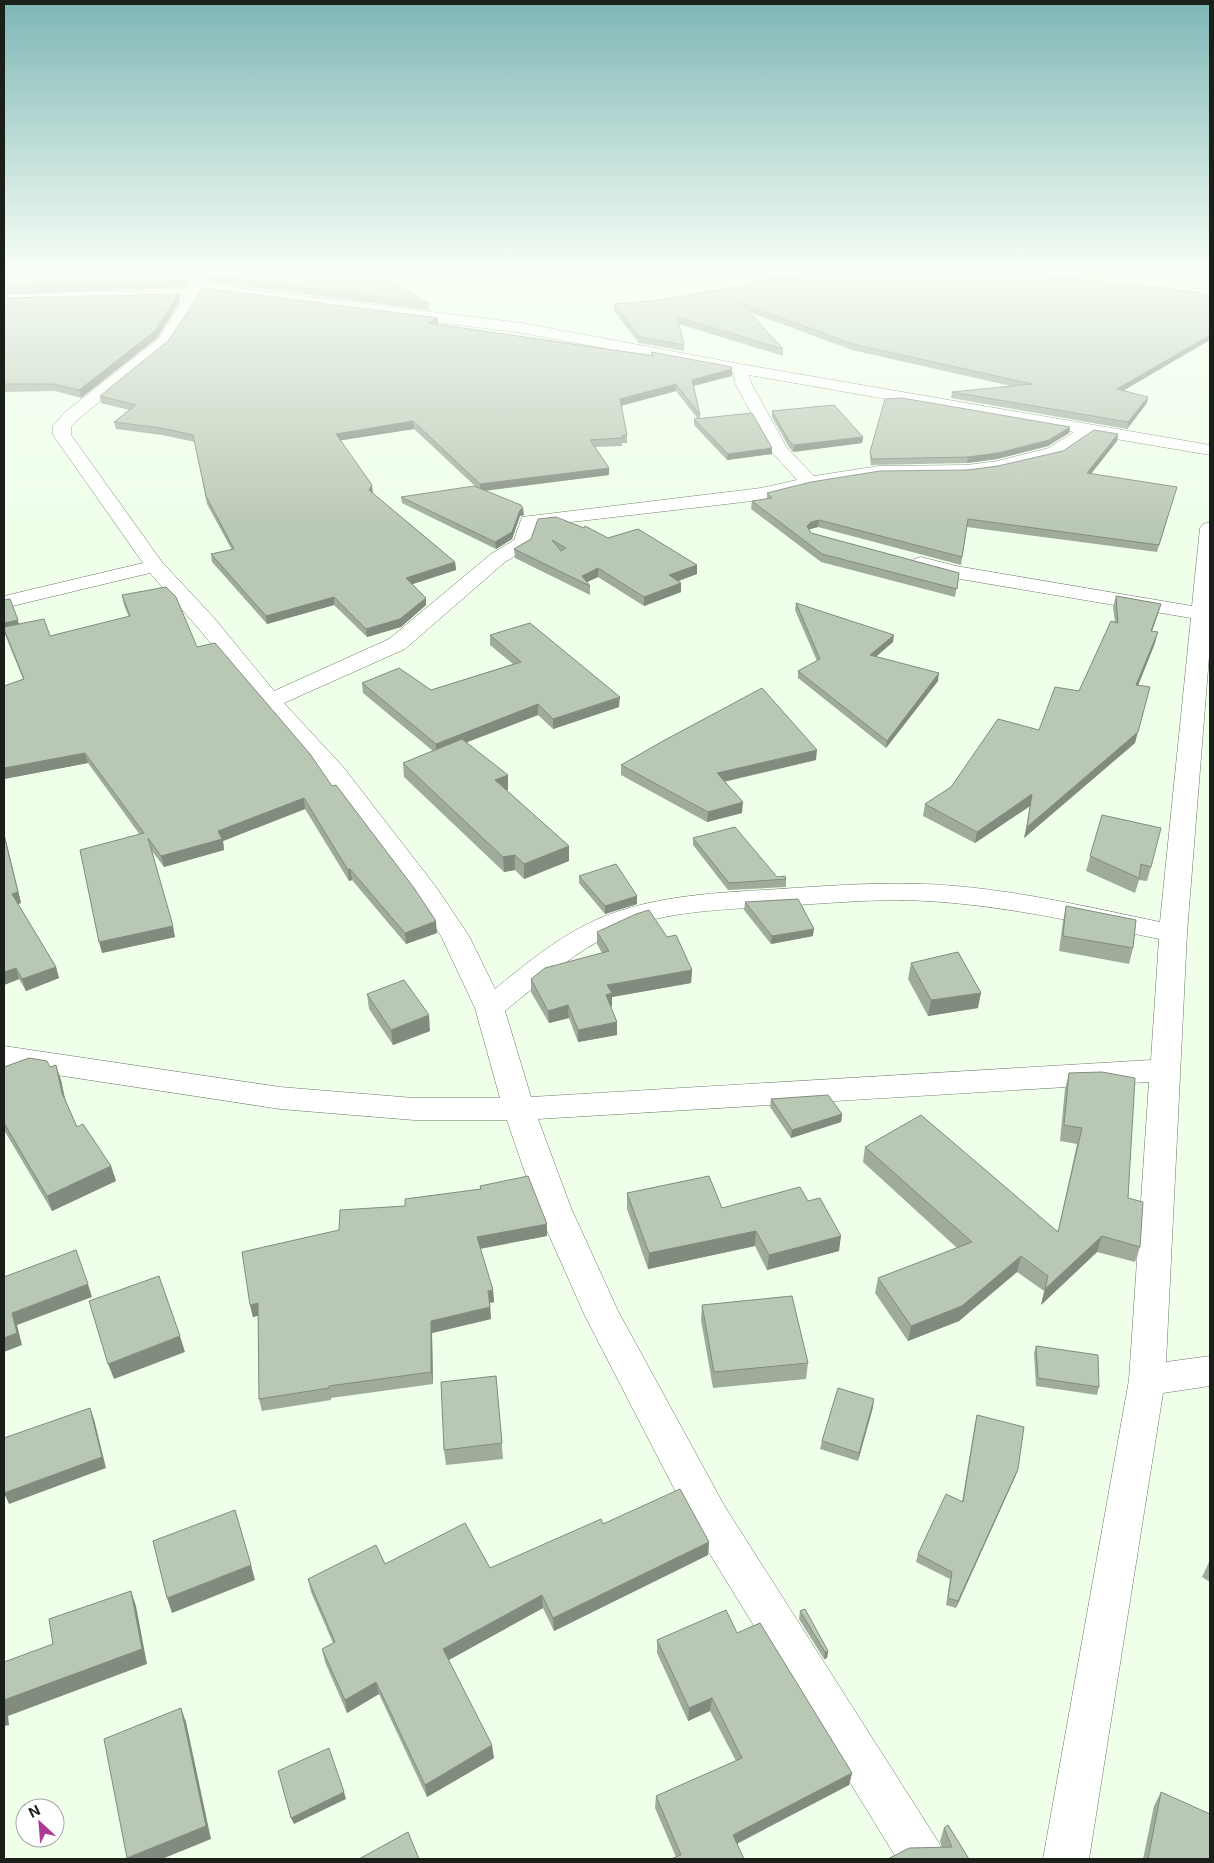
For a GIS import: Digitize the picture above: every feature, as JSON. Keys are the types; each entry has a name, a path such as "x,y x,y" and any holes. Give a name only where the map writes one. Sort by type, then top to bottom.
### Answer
{"street":[{"path":"145,357 70,417 62,426 62,435 155,566 335,774 427,893 455,936 490,1008 519,1109 554,1208 603,1316 711,1520 923,1859"},
{"path":"676,357 1210,450"},
{"path":"740,369 743,383 780,451 810,482"},
{"path":"270,701 397,644 498,558 523,543 529,521 761,494 810,482 879,472 967,470 997,466 1055,452 1088,430"},
{"path":"1066,1859 1147,1380 1173,933 1206,615 1210,528"},
{"path":"900,558 954,572 1206,615"},
{"path":"4,602 155,566"},
{"path":"490,1008 561,952 608,924 656,910 727,901 839,894 923,892 1003,900 1173,933"},
{"path":"4,1057 280,1098 414,1109 519,1109 1166,1070"},
{"path":"1147,1380 1210,1372"}],"building":[{"path":"4,357 122,357 79,390 53,384 4,384"},
{"path":"148,357 678,357 732,367 732,369 692,380 700,415 676,384 620,399 627,435 622,436 622,438 590,440 609,468 480,484 413,421 336,434 372,485 369,490 455,562 406,578 426,598 400,619 366,629 334,597 266,616 211,554 234,549 206,496 193,435 161,428 114,422 136,405 100,396"},
{"path":"911,357 1172,357 1117,389 1148,397 1128,422 952,392 1032,384"},
{"path":"902,398 1070,427 1049,440 998,453 968,457 872,459 870,452 885,399"},
{"path":"834,405 863,437 794,445 789,441 772,411"},
{"path":"752,413 772,448 728,454 694,419"},
{"path":"1094,430 1118,434 1087,473 1177,487 1159,545 968,519 962,557 819,520 811,522 807,526 811,533 959,573 957,589 822,554 752,501 772,498 767,493 811,482 880,471 968,470 998,466 1063,451"},
{"path":"474,486 521,505 523,508 520,510 512,532 495,542 401,497"},
{"path":"556,517 584,528 585,526 608,538 638,529 697,565 669,575 681,583 644,597 598,568 582,576 590,586 514,549 531,539 538,519","holes":["552,540 566,548 561,551"]},
{"path":"166,587 176,597 197,647 215,643 310,754 332,786 336,785 414,888 436,921 405,933 350,869 348,870 304,798 218,831 222,839 161,856 148,838 173,926 99,942 80,850 144,833 85,753 4,768 4,686 24,679 4,627 44,619 50,636 130,616 122,595"},
{"path":"1116,596 1161,604 1151,631 1158,632 1136,685 1150,687 1138,732 1027,827 1032,794 977,832 925,804 951,787 998,719 1039,730 1055,687 1079,691 1111,621 1118,623"},
{"path":"10,599 18,620 4,623 4,600"},
{"path":"796,603 894,635 870,655 939,673 887,741 798,671 820,659"},
{"path":"530,623 620,697 553,719 538,704 436,744 362,683 399,668 431,690 521,662 490,635"},
{"path":"762,688 817,750 717,773 743,802 708,812 621,765 663,741"},
{"path":"462,739 508,775 495,780 569,846 524,864 515,855 503,857 403,763"},
{"path":"1102,815 1161,828 1151,867 1141,864 1139,878 1090,856"},
{"path":"735,827 777,877 785,876 786,879 729,883 693,838"},
{"path":"4,835 18,892 12,894 56,967 22,979 16,968 4,972"},
{"path":"616,864 637,896 605,906 579,876"},
{"path":"798,899 814,929 772,936 745,902"},
{"path":"1066,906 1136,920 1133,948 1063,936"},
{"path":"649,910 667,937 676,935 692,970 607,985 612,993 606,995 617,1022 578,1030 568,1005 548,1011 531,979 545,968 609,951 597,932"},
{"path":"958,952 981,993 931,1000 911,963"},
{"path":"404,980 429,1015 391,1030 367,994"},
{"path":"29,1058 47,1061 50,1067 56,1065 62,1093 77,1127 83,1124 111,1166 47,1196 4,1123 4,1067"},
{"path":"1102,1072 1135,1078 1128,1198 1143,1202 1140,1247 1102,1236 1045,1289 1048,1276 1021,1256 962,1306 911,1326 878,1278 972,1242 865,1147 921,1115 1058,1232 1082,1128 1064,1125 1069,1073"},
{"path":"828,1095 842,1114 792,1130 771,1099"},
{"path":"528,1176 547,1224 477,1237 493,1290 488,1291 490,1307 431,1321 431,1372 329,1386 329,1388 259,1399 258,1303 250,1305 242,1252 339,1230 340,1210 405,1206 405,1199 481,1189 480,1186"},
{"path":"709,1176 722,1208 800,1187 808,1201 820,1198 841,1236 769,1255 756,1231 649,1253 627,1193"},
{"path":"76,1250 88,1284 12,1313 17,1333 4,1338 4,1277"},
{"path":"159,1276 180,1336 108,1364 89,1301"},
{"path":"792,1296 808,1363 714,1372 702,1305"},
{"path":"1036,1346 1098,1355 1099,1387 1038,1378"},
{"path":"496,1376 502,1443 444,1450 441,1382"},
{"path":"838,1388 874,1399 859,1453 822,1441"},
{"path":"90,1408 102,1457 4,1493 4,1438"},
{"path":"977,1415 1024,1427 1018,1469 958,1601 948,1598 952,1572 918,1554 946,1494 963,1502"},
{"path":"680,1489 709,1542 553,1618 542,1595 443,1649 492,1745 425,1785 376,1682 345,1700 322,1649 335,1642 308,1579 376,1545 385,1564 465,1523 490,1568 601,1519 603,1524"},
{"path":"235,1510 251,1565 167,1598 153,1541"},
{"path":"131,1591 142,1649 4,1700 4,1662 53,1644 49,1619"},
{"path":"805,1609 828,1651 825,1652 800,1611"},
{"path":"726,1610 737,1633 760,1623 852,1773 733,1835 744,1859 671,1859 681,1855 656,1796 742,1758 712,1698 689,1708 657,1640"},
{"path":"181,1708 206,1826 127,1858 104,1739"},
{"path":"329,1748 344,1792 291,1818 278,1771"},
{"path":"1161,1792 1210,1814 1210,1859 1148,1859"},
{"path":"948,1825 969,1859 888,1859 909,1848 952,1847 944,1828"},
{"path":"408,1832 419,1859 359,1859"}]}
